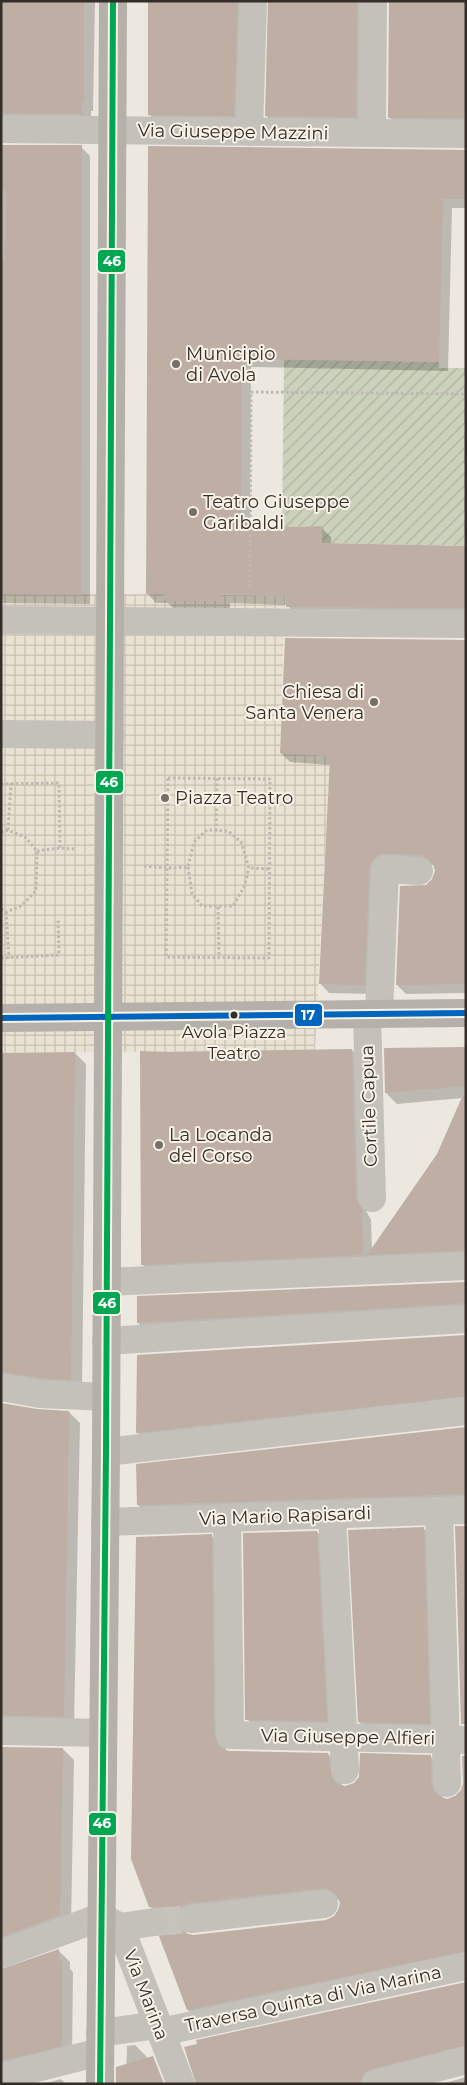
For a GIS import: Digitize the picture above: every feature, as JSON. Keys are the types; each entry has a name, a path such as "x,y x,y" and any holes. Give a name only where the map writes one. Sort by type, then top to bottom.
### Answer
{"street":[{"path":"100,2084 100,2043 111,1922 103,1732 110,735 112,1"},
{"path":"372,133 373,1"},
{"path":"249,132 253,3"},
{"name":"Via Giuseppe Mazzini","path":"1,129 466,134"},
{"path":"1,620 466,624"},
{"path":"1,734 110,735"},
{"name":"Cortile Capua","path":"372,1198 373,1014 385,869 419,871"},
{"path":"1,1018 466,1013"},
{"path":"107,1282 466,1266"},
{"path":"106,1341 466,1319"},
{"path":"1,1387 40,1394 106,1397"},
{"path":"106,1452 466,1411"},
{"name":"Via Mario Rapisardi","path":"105,1522 466,1510"},
{"path":"439,1511 456,1740 447,1783"},
{"path":"332,1515 345,1770"},
{"name":"Via Giuseppe Alfieri","path":"227,1518 230,1735 456,1740"},
{"path":"1,1731 103,1732"},
{"path":"191,1919 324,1904"},
{"path":"1,1954 111,1922 154,1922"},
{"name":"Via Marina","path":"111,1922 159,2029 181,2084"},
{"name":"Traversa Quinta di Via Marina","path":"1,2077 100,2043 159,2029 466,1966"},
{"path":"375,2084 466,2060"}],"path":[{"path":"250,622 251,392 466,394"},
{"path":"168,778 270,779 269,958 166,956 167,868 168,778"},
{"path":"216,778 216,830"},
{"path":"8,830 11,783"},
{"path":"1,784 60,783 60,848"},
{"path":"1,832 8,830 24,838 37,851 36,891 21,906 6,912"},
{"path":"206,830 228,830 241,842 249,868 244,887 233,906 218,907 202,906 192,894 188,867 194,842 206,830"},
{"path":"109,863 167,868 188,867"},
{"path":"249,868 270,869"},
{"path":"218,907 219,957"},
{"path":"1,909 6,912"},
{"path":"6,912 9,958"},
{"path":"1,958 59,955 58,918"}],"green space":[{"path":"284,359 439,362 439,368 466,368 466,546 322,543 322,526 282,527"}],"shaded area":[{"name":"Piazza Teatro","path":"1,594 164,594 165,601 221,601 221,595 285,596 280,753 330,756 315,1050 1,1053"}],"building":[{"path":"1,1 84,1 84,102 82,102 82,114 1,113"},
{"path":"148,1 238,1 234,116 148,115"},
{"path":"268,1 357,1 356,117 265,116"},
{"path":"389,1 466,1 466,118 388,118"},
{"path":"1,145 82,145 81,595 1,594 1,261 5,261 6,191 1,190"},
{"path":"148,146 466,150 466,199 443,199 439,362 242,359 241,523 282,527 322,526 322,543 466,546 466,608 286,607 286,596 221,594 221,601 165,601 164,594 146,594"},
{"path":"285,638 466,640 466,984 396,985 400,886 426,885 432,879 435,871 433,864 427,858 420,855 386,853 378,855 372,860 369,868 365,985 319,984 330,756 280,753"},
{"path":"466,1047 466,1086 385,1093 384,1048"},
{"path":"352,1049 356,1198 362,1209 363,1255 141,1265 140,1051"},
{"path":"75,1052 71,1380 1,1372 1,1053"},
{"path":"466,1088 466,1250 367,1255 437,1154"},
{"path":"466,1282 466,1303 137,1323 137,1296"},
{"path":"466,1335 466,1396 136,1433 137,1355"},
{"path":"1,1403 37,1409 69,1411 64,1717 1,1715"},
{"path":"466,1427 466,1494 137,1505 136,1464"},
{"path":"455,1526 466,1526 466,1724 461,1724"},
{"path":"424,1527 430,1724 358,1722 348,1530"},
{"path":"317,1531 327,1721 245,1720 243,1533"},
{"path":"212,1534 214,1735 222,1749 230,1751 328,1753 332,1778 337,1784 345,1786 354,1783 359,1777 360,1753 431,1755 431,1783 434,1791 439,1796 447,1799 455,1796 461,1790 463,1783 462,1756 466,1756 466,1951 187,2010 159,1936 168,1928 169,1919 166,1912 160,1908 149,1907 131,1859 136,1537","holes":["323,1888 336,1894 340,1903 334,1916 326,1920 193,1935 184,1933 178,1928 176,1921 177,1912 182,1906 189,1903"]},
{"path":"1,1747 63,1748 60,1915 1,1937"},
{"path":"59,1949 59,1961 62,1960 62,2046 1,2061 1,1969"},
{"path":"466,1982 466,2045 371,2069 364,2073 360,2084 196,2084 184,2047 197,2044 196,2040"},
{"path":"153,2056 164,2084 116,2084 116,2067"}],"tunnel":[{"path":"154,1922 191,1919"}],"transit line":[{"name":"46","path":"100,2084 106,1452 113,1"},
{"name":"17","path":"1,1018 466,1013"}],"place":[{"name":"Municipio di Avola","path":"176,364"},
{"name":"Teatro Giuseppe Garibaldi","path":"193,512"},
{"name":"Chiesa di Santa Venera","path":"374,702"},
{"name":"Piazza Teatro","path":"165,798"},
{"name":"Avola Piazza Teatro","path":"234,1015"},
{"name":"La Locanda del Corso","path":"159,1145"}]}
